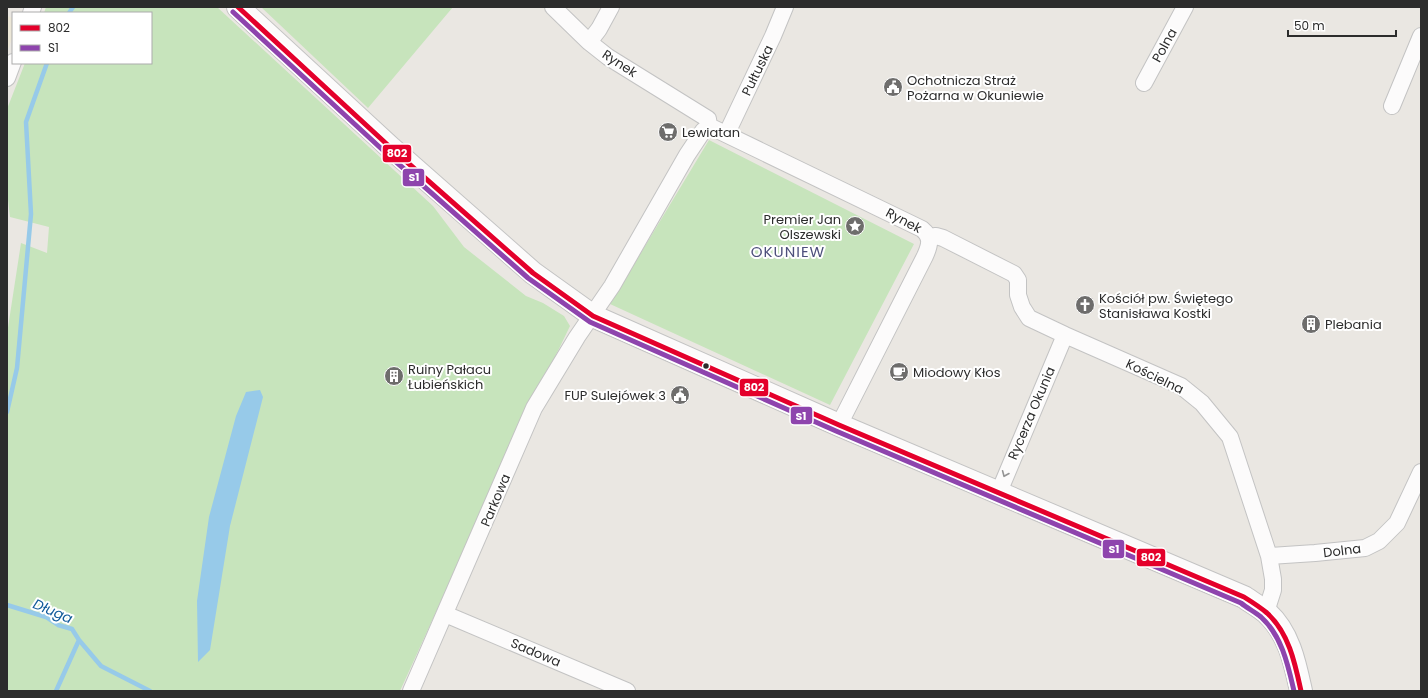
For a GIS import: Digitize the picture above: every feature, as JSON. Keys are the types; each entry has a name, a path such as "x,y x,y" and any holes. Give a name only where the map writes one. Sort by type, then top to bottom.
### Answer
{"main road":[{"path":"238,7 392,148 533,273 592,316 839,425 1244,597 1266,612 1278,625 1292,652 1302,691"}],"street":[{"name":"Rynek","path":"553,7 589,42 608,56 708,119 709,126 727,133 750,146 922,229 930,237 930,246 839,425"},
{"path":"589,42 599,29 611,7"},
{"name":"Pułtuska","path":"727,133 773,36 785,7"},
{"name":"Polna","path":"1144,83 1185,7"},
{"path":"1392,106 1421,36"},
{"path":"7,78 12,64"},
{"path":"592,316 612,286 687,155 703,130 709,126"},
{"name":"Kościelna","path":"930,237 936,236 943,238 1014,274 1018,280 1018,295 1024,313 1029,318 1181,386 1202,403 1230,437 1269,556 1273,579 1273,590 1266,612"},
{"name":"Parkowa","path":"411,691 534,408 577,337 592,316"},
{"name":"Rycerza Okunia","path":"999,492 1065,335"},
{"name":"Dolna","path":"1269,556 1365,548 1378,542 1397,523 1421,472"},
{"name":"Sadowa","path":"445,614 627,691"}],"shaded area":[{"path":"7,16 12,18 12,39 7,52"}],"green space":[{"path":"46,7 217,7 433,206 464,247 526,296 543,303 564,316 570,326 502,467 400,691 7,691 7,334 21,243 47,253 49,227 10,217 7,191 7,109 25,64 152,64 152,12 44,12"},
{"path":"261,7 453,7 368,108"},
{"path":"709,140 914,244 830,405 610,304"}],"water":[{"path":"260,390 263,397 230,526 210,650 198,662 197,601 209,517 236,416 246,392"}],"waterway":[{"name":"Długa","path":"70,12 73,7"},
{"name":"Długa","path":"7,412 17,368 31,214 26,122 47,64"},
{"name":"Długa","path":"7,605 46,617 58,625 72,629 79,640 56,691"},
{"path":"79,640 101,666 150,691"}],"transit line":[{"name":"802","path":"238,7 391,148 533,273 593,316 839,425 1244,597 1267,613 1281,630 1290,649 1301,691"},
{"name":"S1","path":"233,12 386,153 528,278 590,322 836,431 1241,603 1261,617 1274,633 1283,651 1294,691"}],"place":[{"name":"Ochotnicza Straż Pożarna w Okuniewie","path":"893,87"},
{"name":"Lewiatan","path":"668,132"},
{"name":"Premier Jan Olszewski","path":"855,226"},
{"name":"Kościół pw. Świętego Stanisława Kostki","path":"1085,305"},
{"name":"Plebania","path":"1311,324"},
{"name":"Miodowy Kłos","path":"899,372"},
{"name":"Ruiny Pałacu Łubieńskich","path":"394,376"},
{"name":"FUP Sulejówek 3","path":"680,395"}],"district":[{"name":"OKUNIEW","path":"788,252"}]}
